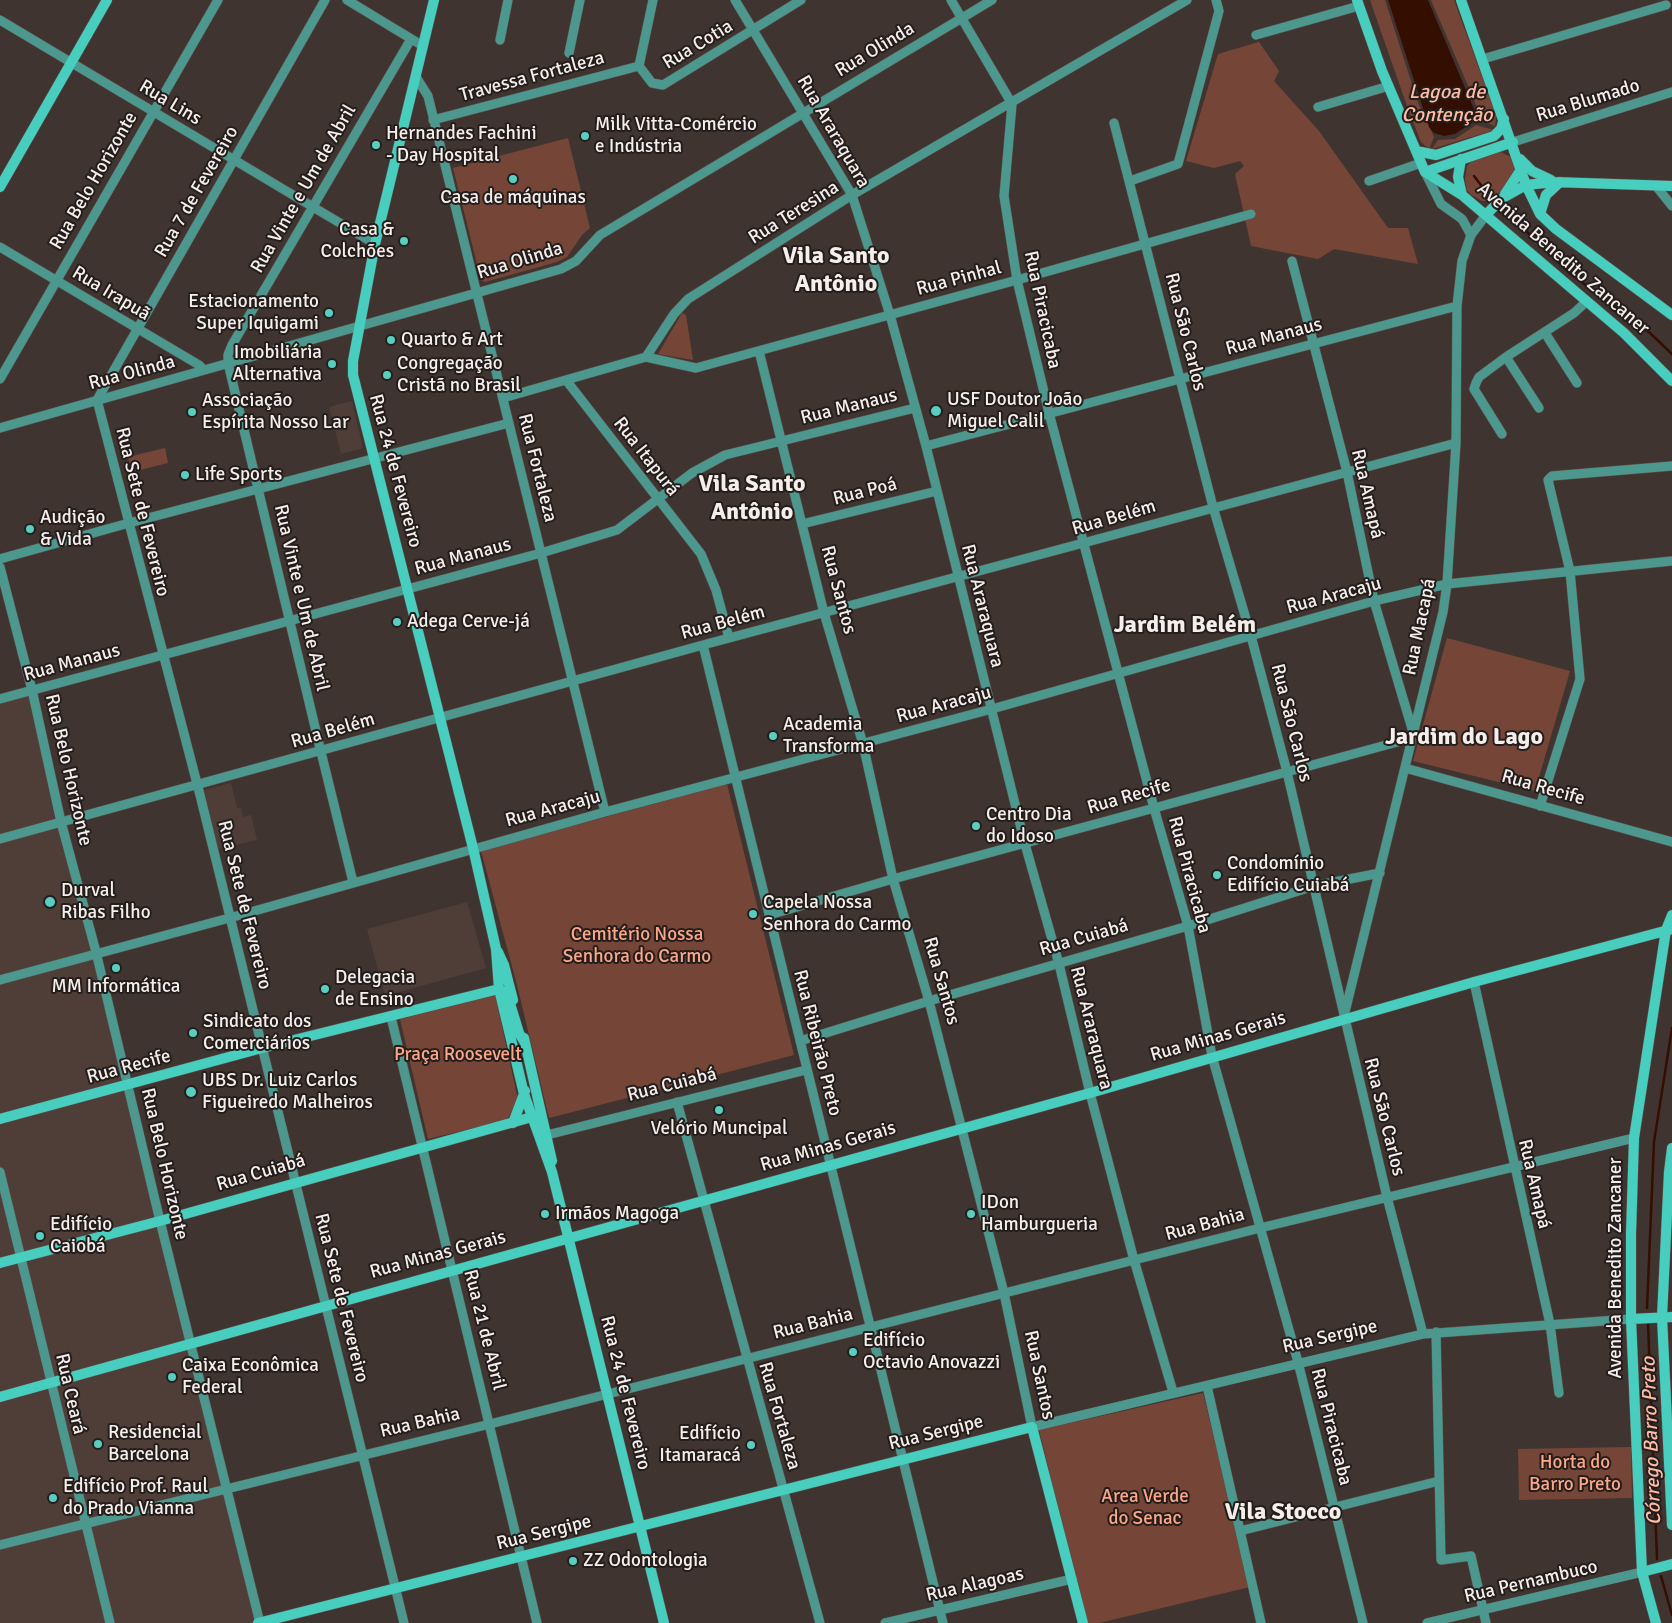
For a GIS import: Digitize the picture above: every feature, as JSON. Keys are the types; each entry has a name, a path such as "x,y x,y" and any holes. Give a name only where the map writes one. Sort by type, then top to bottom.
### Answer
{"main road":[{"path":"0,187 107,0"},
{"name":"Rua 24 de Fevereiro","path":"434,0 375,244 353,361 353,375 409,589 439,718 473,848 496,949 499,989 524,1094 552,1172 664,1623"},
{"name":"Avenida Benedito Zancaner","path":"1461,0 1513,142 1526,185 1540,214 1556,229 1672,315"},
{"path":"1358,3 1389,86 1423,168 1461,159 1513,142"},
{"path":"1416,151 1436,155 1494,136 1501,129 1504,119"},
{"path":"1518,157 1532,171 1557,182"},
{"path":"1461,159 1458,177 1462,195"},
{"name":"Avenida Benedito Zancaner","path":"1423,168 1462,195 1624,332 1672,381"},
{"path":"1486,215 1501,199 1522,168"},
{"path":"1540,214 1546,195 1557,182"},
{"path":"1501,199 1526,185 1557,182 1672,186"},
{"name":"Avenida Benedito Zancaner","path":"1656,1623 1642,1572 1631,1319 1634,1138 1672,915"},
{"name":"Rua Minas Gerais","path":"0,1397 960,1127 1090,1093 1212,1056 1474,982 1669,929"},
{"name":"Rua 24 de Fevereiro","path":"496,949 504,965 525,1043 547,1135 552,1172"},
{"path":"499,989 508,996 519,1033 525,1043"},
{"name":"Rua Recife","path":"0,1118 262,1048 499,989"},
{"path":"513,1122 532,1075"},
{"path":"534,1121 547,1135"},
{"name":"Rua Cuiabá","path":"0,1263 160,1221 296,1181 513,1122 534,1121"},
{"path":"1672,1148 1669,1172 1667,1317 1672,1525"},
{"path":"1631,1319 1667,1317"},
{"name":"Rua Sergipe","path":"259,1623 1032,1428"},
{"name":"Rua Santos","path":"1032,1428 1083,1623"},
{"path":"1642,1572 1672,1564"}],"street":[{"name":"Rua Belo Horizonte","path":"0,379 55,280 218,0"},
{"name":"Rua 7 de Fevereiro","path":"97,400 325,0"},
{"path":"347,0 423,46"},
{"path":"500,40 508,0"},
{"path":"569,53 580,0"},
{"path":"639,66 653,0"},
{"name":"Rua Araraquara","path":"735,0 852,195 890,315 926,446 1025,844 1059,964 1090,1093 1134,1260 1173,1392"},
{"name":"Rua Cotia","path":"639,66 652,83 663,85 801,0"},
{"path":"951,0 1012,104"},
{"name":"Rua Olinda","path":"0,428 561,269 576,261 600,235 992,0"},
{"name":"Rua Teresina","path":"646,357 674,314 688,299 852,195 1012,104 1187,0"},
{"path":"1130,181 1178,164 1219,11 1216,0"},
{"path":"1256,35 1358,3"},
{"path":"1482,59 1666,5"},
{"name":"Rua Lins","path":"0,20 375,244"},
{"name":"Rua Vinte e Um de Abril","path":"354,882 228,364 232,345 411,39"},
{"name":"Travessa Fortaleza","path":"433,120 639,66"},
{"name":"Rua Fortaleza","path":"416,77 425,90 433,120 605,812"},
{"path":"1318,107 1389,86"},
{"name":"Rua Blumado","path":"1513,142 1672,92"},
{"name":"Rua Piracicaba","path":"1012,104 1004,196 1017,280 1049,413 1154,808 1188,926 1212,1056 1298,1362 1363,1623"},
{"name":"Rua São Carlos","path":"1114,123 1213,507 1288,772 1344,1019 1387,1197 1423,1334"},
{"path":"1369,181 1423,168 1441,204 1462,220 1471,235"},
{"path":"1656,186 1672,206"},
{"name":"Rua Pinhal","path":"646,357 696,368 1251,214"},
{"name":"Rua Macapá","path":"1344,1019 1448,584 1456,443 1457,306 1462,260 1471,235 1486,215"},
{"name":"Rua Irapuã","path":"0,247 199,364 204,370"},
{"name":"Rua Amapá","path":"1292,261 1347,472 1374,601 1413,735"},
{"path":"1502,434 1474,389 1479,377 1506,357 1545,333 1587,301"},
{"name":"Rua Manaus","path":"926,446 1457,306"},
{"path":"1545,333 1577,383"},
{"name":"Rua Santos","path":"759,351 824,613 863,744 892,879 929,1001 1004,1294 1032,1428"},
{"path":"503,398 646,357"},
{"path":"1506,357 1539,408"},
{"name":"Rua Itapurá","path":"566,380 701,554 716,590 729,638"},
{"name":"Rua Sete de Fevereiro","path":"97,400 162,655 198,786 404,1623"},
{"name":"Rua Manaus","path":"0,699 541,553 616,530 658,500 692,472 725,455 915,408"},
{"path":"0,559 509,423"},
{"name":"Rua Belém","path":"0,839 198,786 703,645 1456,443"},
{"path":"1540,806 1580,679 1570,571 1548,480 1552,476 1672,466"},
{"name":"Rua Poá","path":"802,524 936,491"},
{"name":"Rua Aracaju","path":"0,980 96,952 230,918 473,848 992,709 1374,601 1448,584 1672,561"},
{"name":"Rua Belo Horizonte","path":"0,567 129,1085 160,1221 259,1623"},
{"name":"Rua Ribeirão Preto","path":"703,645 734,778 943,1623"},
{"name":"Rua Recife","path":"769,915 892,879 1288,772 1413,735"},
{"name":"Rua Recife","path":"1405,768 1672,842"},
{"name":"Rua Cuiabá","path":"800,1041 929,1001 1188,926 1314,886 1380,873"},
{"name":"Rua Amapá","path":"1474,982 1550,1324 1559,1393"},
{"name":"Rua 21 de Abril","path":"391,1017 537,1623"},
{"name":"Rua Cuiabá","path":"547,1135 806,1070"},
{"name":"Rua Fortaleza","path":"677,1102 820,1623"},
{"name":"Rua Bahia","path":"0,1544 226,1489 363,1453 490,1424 1260,1228 1634,1138"},
{"name":"Rua Ceará","path":"0,1172 84,1523 110,1623"},
{"name":"Rua Sergipe","path":"1032,1428 1173,1392 1207,1386 1298,1362 1423,1334 1631,1319"},
{"path":"1436,1332 1441,1560 1471,1556 1486,1623"},
{"path":"1207,1386 1261,1623"},
{"path":"1240,1531 1438,1481"},
{"name":"Rua Pernambuco","path":"1427,1623 1642,1572"},
{"name":"Rua Alagoas","path":"885,1623 1072,1579"}],"shaded area":[{"path":"352,401 363,448 341,454 329,407"},
{"path":"35,691 262,1623 0,1623 0,700"},
{"path":"231,783 237,808 241,808 243,817 251,815 257,840 218,849 204,790"},
{"path":"467,902 486,968 385,996 367,929"}],"green space":[{"path":"1370,0 1385,0 1418,103 1434,137 1429,149 1421,142"},
{"path":"1431,0 1454,0 1496,115 1495,126 1477,119 1478,112 1475,102"},
{"path":"1259,42 1279,71 1274,81 1319,131 1388,228 1408,228 1418,264 1334,249 1318,259 1251,246 1235,174 1244,166 1240,161 1214,168 1186,161 1218,54"},
{"path":"1476,125 1494,130 1432,149 1438,140 1455,139"},
{"path":"568,138 590,228 582,235 567,257 557,262 485,282 481,280 453,168"},
{"path":"1498,151 1511,157 1517,172 1511,181 1491,201 1482,201 1467,190 1465,180 1467,166 1476,157"},
{"path":"682,313 686,315 693,360 658,354"},
{"path":"165,448 168,463 132,472 128,457"},
{"path":"1447,638 1570,671 1535,791 1413,761"},
{"name":"Cemitério Nossa Senhora do Carmo","path":"727,784 794,1055 549,1118 517,985 481,851"},
{"name":"Praça Roosevelt","path":"495,994 518,1100 507,1120 428,1139 400,1019"},
{"name":"Area Verde do Senac","path":"1203,1393 1250,1587 1099,1623 1086,1623 1039,1430"},
{"name":"Horta do Barro Preto","path":"1631,1447 1632,1498 1519,1500 1518,1449"}],"water":[{"name":"Lagoa de Contenção","path":"1388,0 1428,0 1474,109 1472,123 1455,134 1444,136 1434,133 1429,127"}],"waterway":[{"path":"1474,176 1490,197"},
{"name":"Córrego Barro Preto","path":"1502,208 1572,275 1650,333 1672,354"},
{"name":"Córrego Barro Preto","path":"1647,1308 1654,1142 1672,1028"},
{"name":"Córrego Barro Preto","path":"1648,1323 1657,1559"},
{"name":"Córrego Barro Preto","path":"1661,1576 1672,1615"}],"place":[{"name":"Milk Vitta-Comércio e Indústria","path":"585,136"},
{"name":"Hernandes Fachini - Day Hospital","path":"376,145"},
{"name":"Casa de máquinas","path":"513,179"},
{"name":"Casa & Colchões","path":"404,241"},
{"name":"Estacionamento Super Iquigami","path":"329,313"},
{"name":"Quarto & Art","path":"391,340"},
{"name":"Imobiliária Alternativa","path":"332,364"},
{"name":"Congregação Cristã no Brasil","path":"387,375"},
{"name":"USF Doutor João Miguel Calil","path":"936,411"},
{"name":"Associação Espírita Nosso Lar","path":"192,412"},
{"name":"Life Sports","path":"185,475"},
{"name":"Audição & Vida","path":"30,529"},
{"name":"Adega Cerve-já","path":"397,622"},
{"name":"Academia Transforma","path":"773,736"},
{"name":"Centro Dia do Idoso","path":"976,826"},
{"name":"Condomínio Edifício Cuiabá","path":"1217,875"},
{"name":"Durval Ribas Filho","path":"50,902"},
{"name":"Capela Nossa Senhora do Carmo","path":"753,914"},
{"name":"MM Informática","path":"116,968"},
{"name":"Delegacia de Ensino","path":"325,989"},
{"name":"Sindicato dos Comerciários","path":"193,1033"},
{"name":"UBS Dr. Luiz Carlos Figueiredo Malheiros","path":"191,1092"},
{"name":"Velório Muncipal","path":"719,1110"},
{"name":"Irmãos Magoga","path":"545,1214"},
{"name":"IDon Hamburgueria","path":"971,1214"},
{"name":"Edifício Caiobá","path":"40,1236"},
{"name":"Edifício Octavio Anovazzi","path":"853,1352"},
{"name":"Caixa Econômica Federal","path":"172,1377"},
{"name":"Residencial Barcelona","path":"98,1444"},
{"name":"Edifício Itamaracá","path":"751,1445"},
{"name":"Edifício Prof. Raul do Prado Vianna","path":"53,1498"},
{"name":"ZZ Odontologia","path":"573,1561"}],"district":[{"name":"Vila Santo Antônio","path":"836,271"},
{"name":"Vila Santo Antônio","path":"752,499"},
{"name":"Jardim Belém","path":"1185,626"},
{"name":"Jardim do Lago","path":"1464,738"},
{"name":"Vila Stocco","path":"1283,1513"}]}
